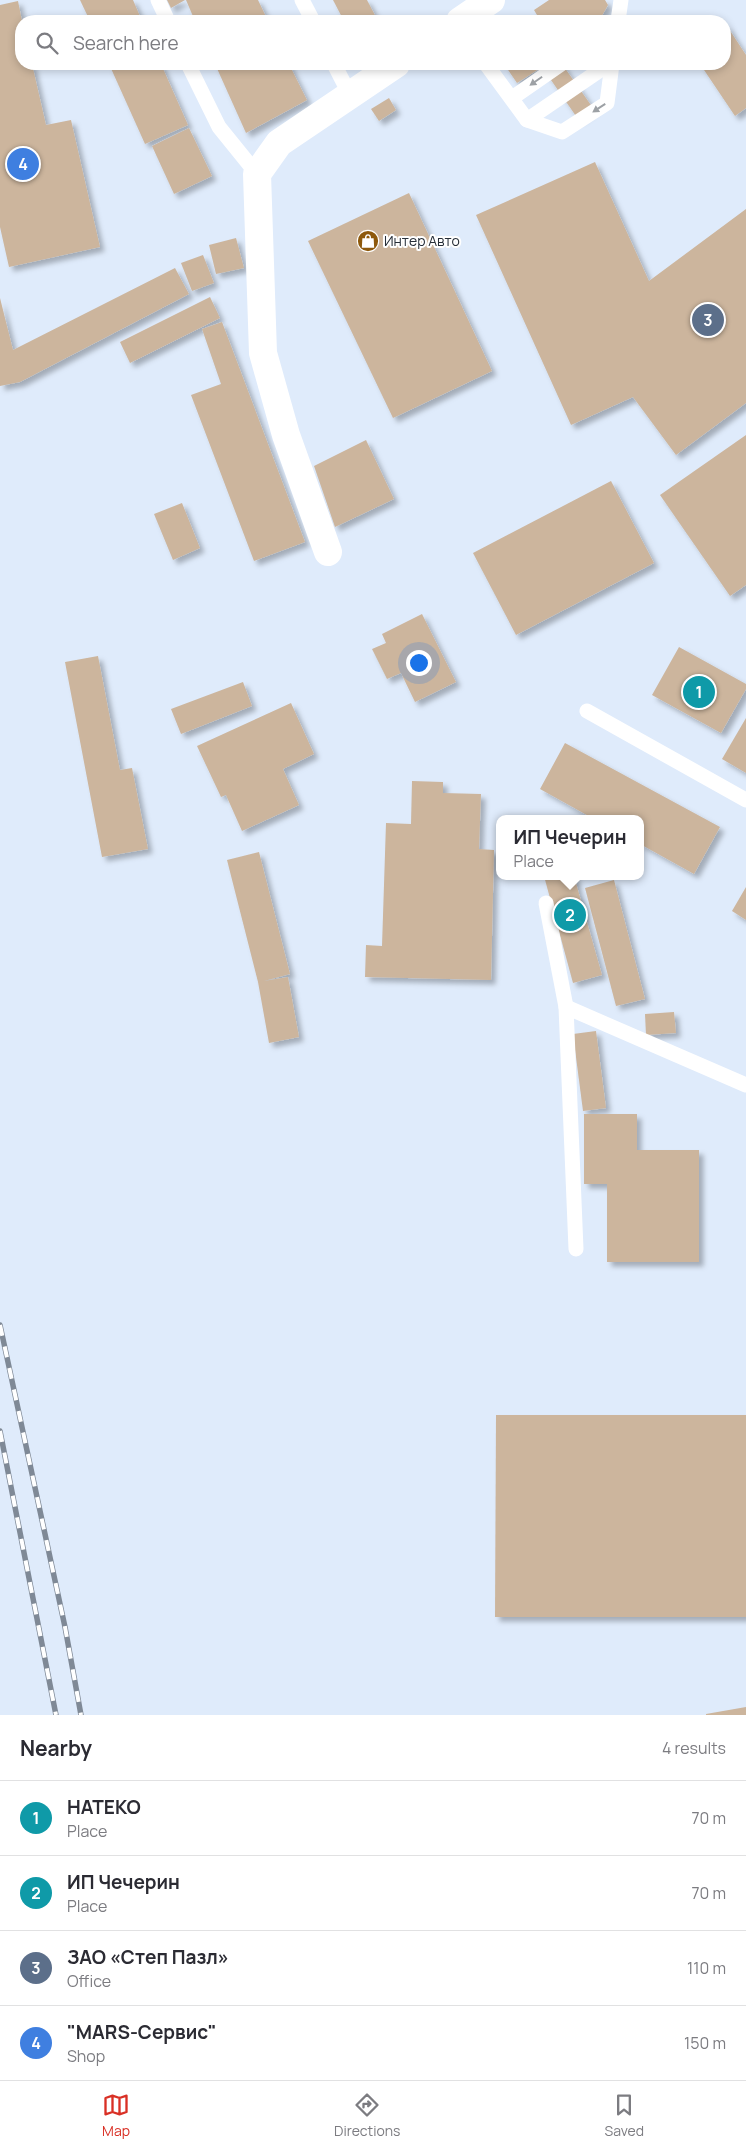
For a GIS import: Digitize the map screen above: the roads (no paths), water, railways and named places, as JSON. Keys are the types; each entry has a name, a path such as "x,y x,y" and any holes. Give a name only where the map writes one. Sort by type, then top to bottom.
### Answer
{"street":[{"path":"469,15 491,0"},
{"path":"328,552 286,435 263,353 257,174 279,143 387,70"}],"lane":[{"path":"158,0 165,15"},
{"path":"302,0 309,15"},
{"path":"619,15 621,0"},
{"path":"191,70 219,127 257,174"},
{"path":"337,70 350,95"},
{"path":"491,70 527,120 562,132 607,103 610,70"},
{"path":"512,98 552,70"},
{"path":"527,120 602,70"},
{"path":"587,712 746,800"},
{"path":"546,903 566,1007 576,1249"},
{"path":"566,1007 746,1085"}],"railway":[{"path":"0,1325 65,1627 81,1715"},
{"path":"0,1431 56,1715"}],"place":[{"name":"\"MARS-Сервис\"","path":"23,164"},
{"name":"Интер Авто","path":"368,241"},
{"name":"ЗАО «Степ Пазл»","path":"708,320"},
{"name":"НАТЕКО","path":"699,692"},
{"name":"ИП Чечерин","path":"570,915"}]}
